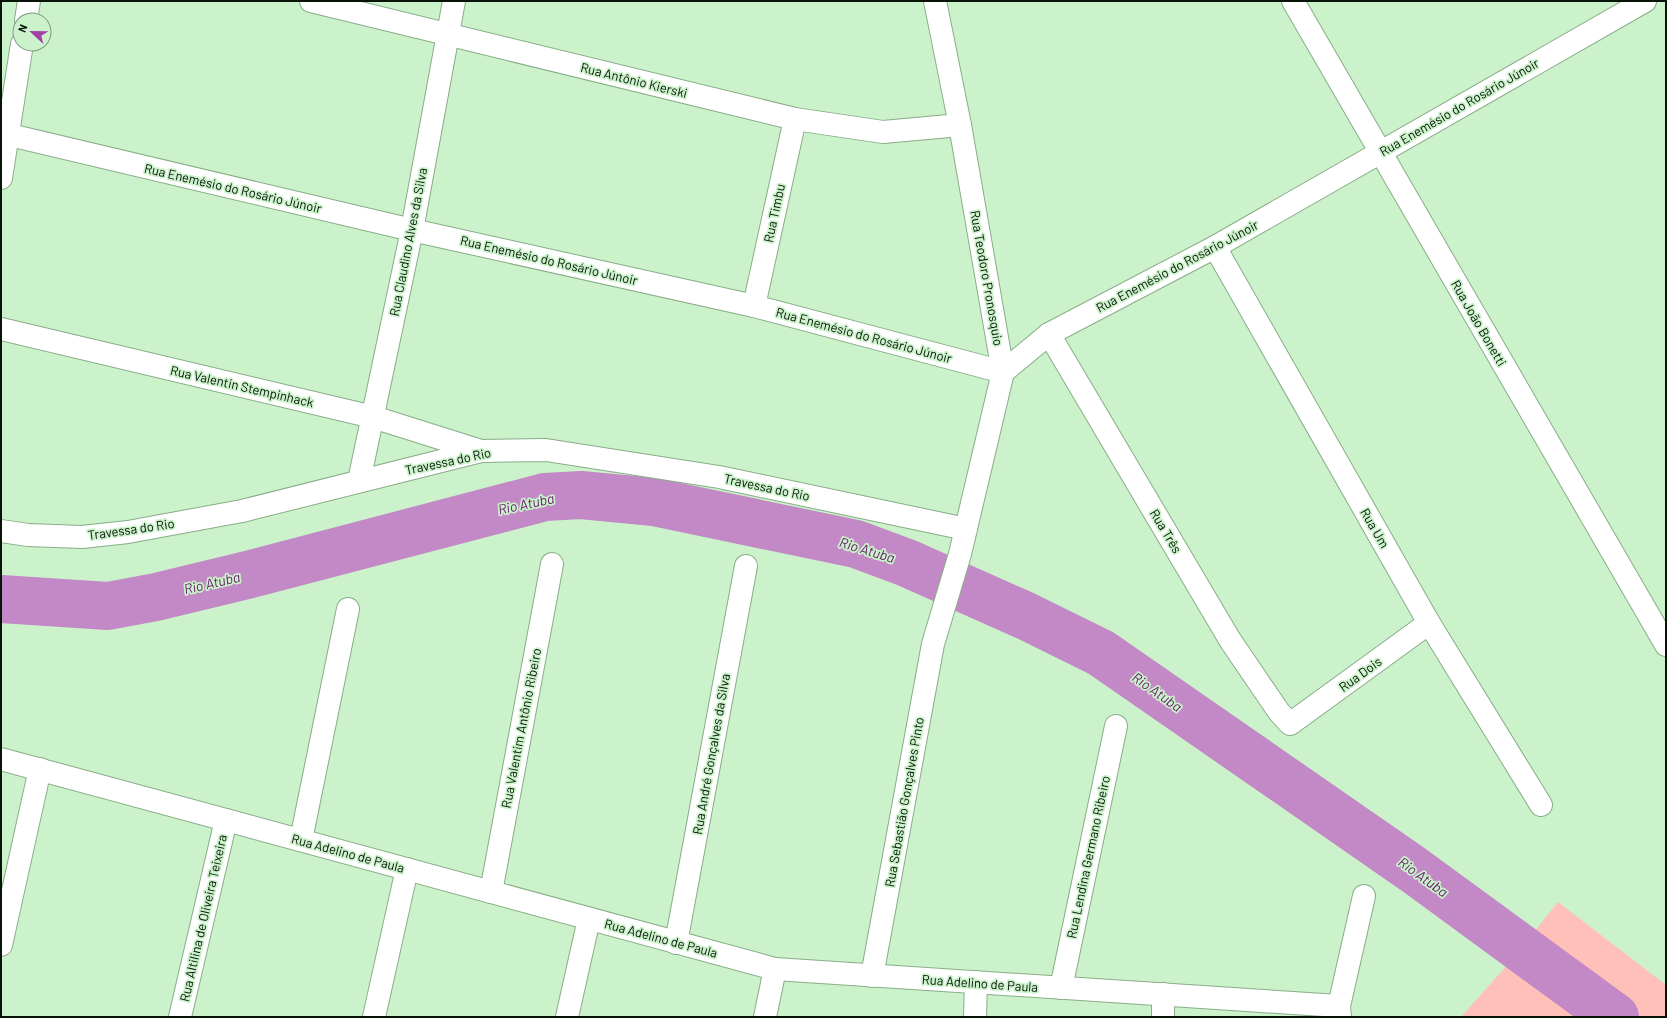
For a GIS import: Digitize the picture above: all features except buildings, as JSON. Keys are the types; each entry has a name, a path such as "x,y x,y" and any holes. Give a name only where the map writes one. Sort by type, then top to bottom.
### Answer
{"street":[{"path":"27,12 29,1"},
{"name":"Rua Antônio Kierski","path":"311,1 795,119 883,132 960,125"},
{"name":"Rua Claudino Alves da Silva","path":"359,481 412,230 454,1"},
{"name":"Rua Teodoro Pronosquio","path":"935,1 960,125 1003,372 960,554"},
{"name":"Rua João Bonetti","path":"1293,1 1666,645"},
{"name":"Rua Enemésio do Rosário Júnoir","path":"5,133 412,230 754,306 1003,372 1049,334 1215,247 1645,1"},
{"path":"1,178 5,133 20,52"},
{"name":"Rua Timbu","path":"754,306 795,119"},
{"name":"Rua Um","path":"1215,247 1430,623 1541,805"},
{"name":"Rua Valentin Stempinhack","path":"1,329 373,418 481,451"},
{"name":"Rua Três","path":"1049,334 1230,640 1279,712 1290,724"},
{"name":"Travessa do Rio","path":"1,531 28,535 82,537 128,532 242,511 481,451 546,450 719,477 966,529"},
{"name":"Rua Sebastião Gonçalves Pinto","path":"872,976 936,629 960,554"},
{"name":"Rua Valentim Antônio Ribeiro","path":"491,892 552,564"},
{"name":"Rua André Gonçalves da Silva","path":"676,942 746,566"},
{"path":"301,840 348,609"},
{"name":"Rua Dois","path":"1290,724 1430,623"},
{"name":"Rua Lendina Germano Ribeiro","path":"1061,988 1116,726"},
{"name":"Rua Adelino de Paula","path":"1,759 775,969 1163,994 1340,1012"},
{"path":"1,945 40,769"},
{"name":"Rua Altilina de Oliveira Teixeira","path":"180,1017 226,820"},
{"path":"374,1017 407,869"},
{"path":"1340,1012 1364,896"},
{"path":"567,1017 589,919"},
{"path":"765,1017 775,969"},
{"path":"975,1017 976,982"},
{"path":"1163,994 1163,1017"}],"shaded area":[{"path":"1558,902 1666,985 1666,1017 1461,1017 1510,962"}],"waterway":[{"name":"Rio Atuba","path":"1,599 108,606 156,597 251,574 545,497 581,495 654,502 856,544 907,563 1026,616 1101,653 1414,870 1615,1017"}]}
